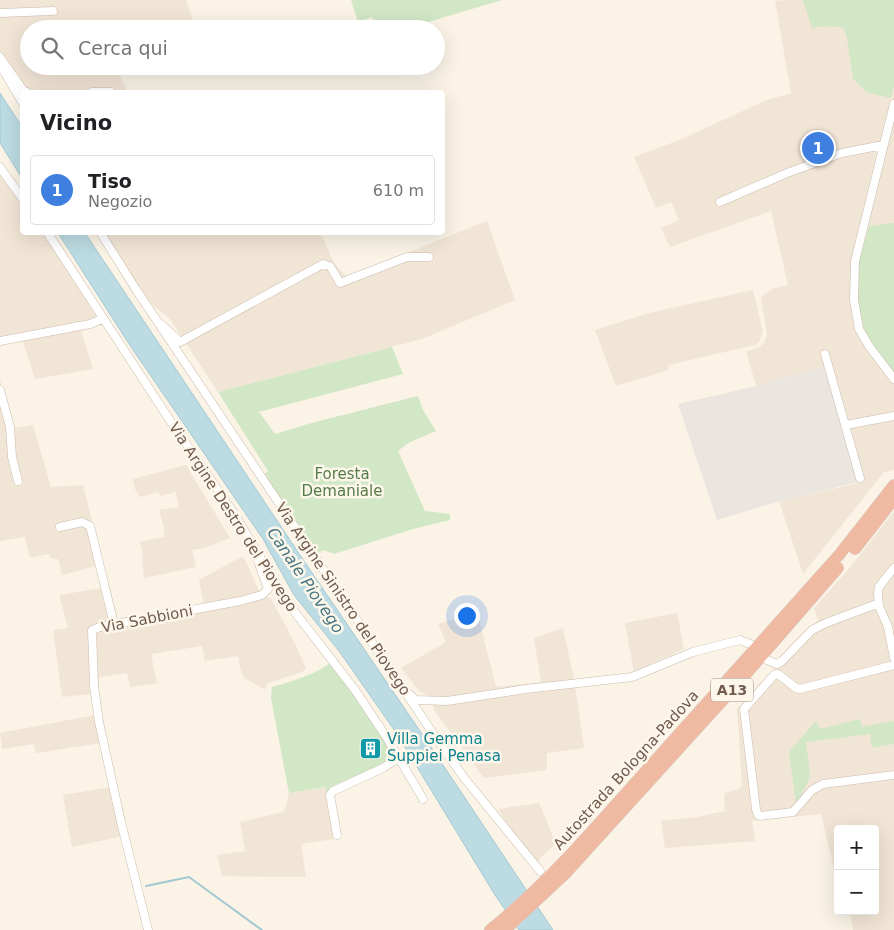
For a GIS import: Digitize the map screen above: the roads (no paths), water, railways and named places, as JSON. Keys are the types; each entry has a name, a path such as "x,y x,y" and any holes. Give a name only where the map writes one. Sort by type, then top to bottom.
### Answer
{"highway":[{"name":"Autostrada Bologna-Padova","path":"505,930 563,870 839,555 891,499 894,485"},
{"name":"Autostrada Bologna-Padova","path":"490,930 563,870"}],"street":[{"path":"0,13 53,11"},
{"path":"0,57 23,90"},
{"path":"0,65 20,99"},
{"path":"894,104 855,261 854,300 859,329 869,346 894,379"},
{"path":"720,202 787,173 842,153 883,144"},
{"path":"0,167 20,195"},
{"name":"Via Argine Destro del Piovego","path":"49,235 102,319 234,515 287,602 355,690 423,799"},
{"name":"Via Argine Sinistro del Piovego","path":"102,235 156,320 407,696 465,779 540,871"},
{"name":"Via Argine Sinistro del Piovego","path":"156,320 180,342 323,264 330,266 340,283 407,257 429,257"},
{"path":"0,341 90,324 102,319"},
{"path":"825,354 860,478"},
{"path":"0,390 10,427 12,457 18,481"},
{"path":"846,426 894,416"},
{"path":"60,526 82,522 90,526 114,624"},
{"name":"Via Sabbioni","path":"148,930 121,822 99,722 94,686 92,630 262,595 268,590 258,561 260,557"},
{"path":"894,568 879,588 879,606 888,627 894,658"},
{"path":"767,660 777,664 812,630 826,622 874,605 879,606"},
{"path":"404,689 416,700 447,701 526,689 632,677 676,658 728,642 740,640 750,644"},
{"path":"894,665 800,689 778,674 774,675 744,709 757,813 760,816 796,810 812,790 824,784 894,774"},
{"path":"337,835 330,795 333,791 383,768 398,758"}],"water":[{"path":"0,93 20,124 20,175 0,143"},
{"name":"Canale Piovego","path":"59,235 86,235 553,930 519,930 495,895 397,734 339,651 294,595 263,539 131,347"}],"waterway":[{"path":"146,886 189,877 262,930"}],"place":[{"name":"Tiso","path":"818,148"},
{"name":"Villa Gemma Suppiei Penasa","path":"371,748"}],"park label":[{"name":"Foresta Demaniale","path":"342,482"}]}
